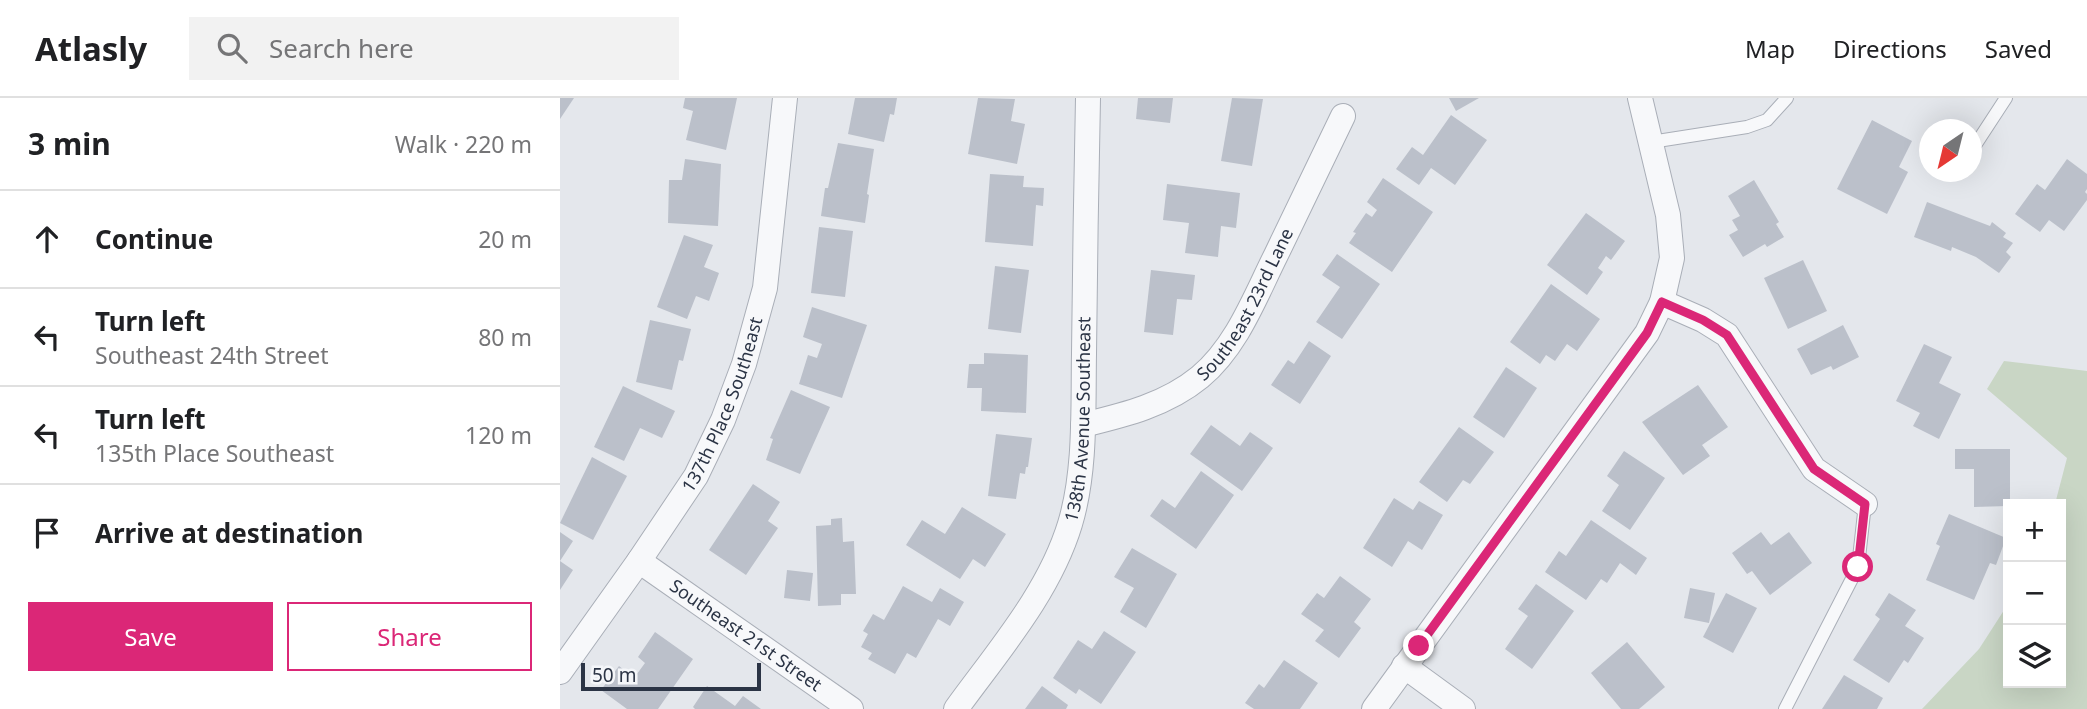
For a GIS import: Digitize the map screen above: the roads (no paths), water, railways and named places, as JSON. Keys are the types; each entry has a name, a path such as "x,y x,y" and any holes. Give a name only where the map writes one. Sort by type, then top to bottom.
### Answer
{"street":[{"name":"137th Place Southeast","path":"560,672 696,476 723,420 744,364 765,288 785,98"},
{"name":"138th Avenue Southeast","path":"956,709 1041,589 1070,525 1078,491 1083,425 1088,98"},
{"path":"1374,709 1647,333 1662,302 1672,258 1668,215 1640,98"},
{"name":"Southeast 23rd Lane","path":"1083,425 1123,416 1167,399 1199,377 1220,358 1242,325 1343,116"},
{"path":"1662,302 1703,320 1727,335 1814,469 1865,504"},
{"name":"Southeast 21st Street","path":"639,561 851,709"},
{"path":"1404,666 1463,709"}],"lane":[{"path":"1651,142 1747,127 1767,120 1787,98"},
{"path":"1982,135 2006,98"},
{"path":"1785,709 1858,567 1865,504"}]}
